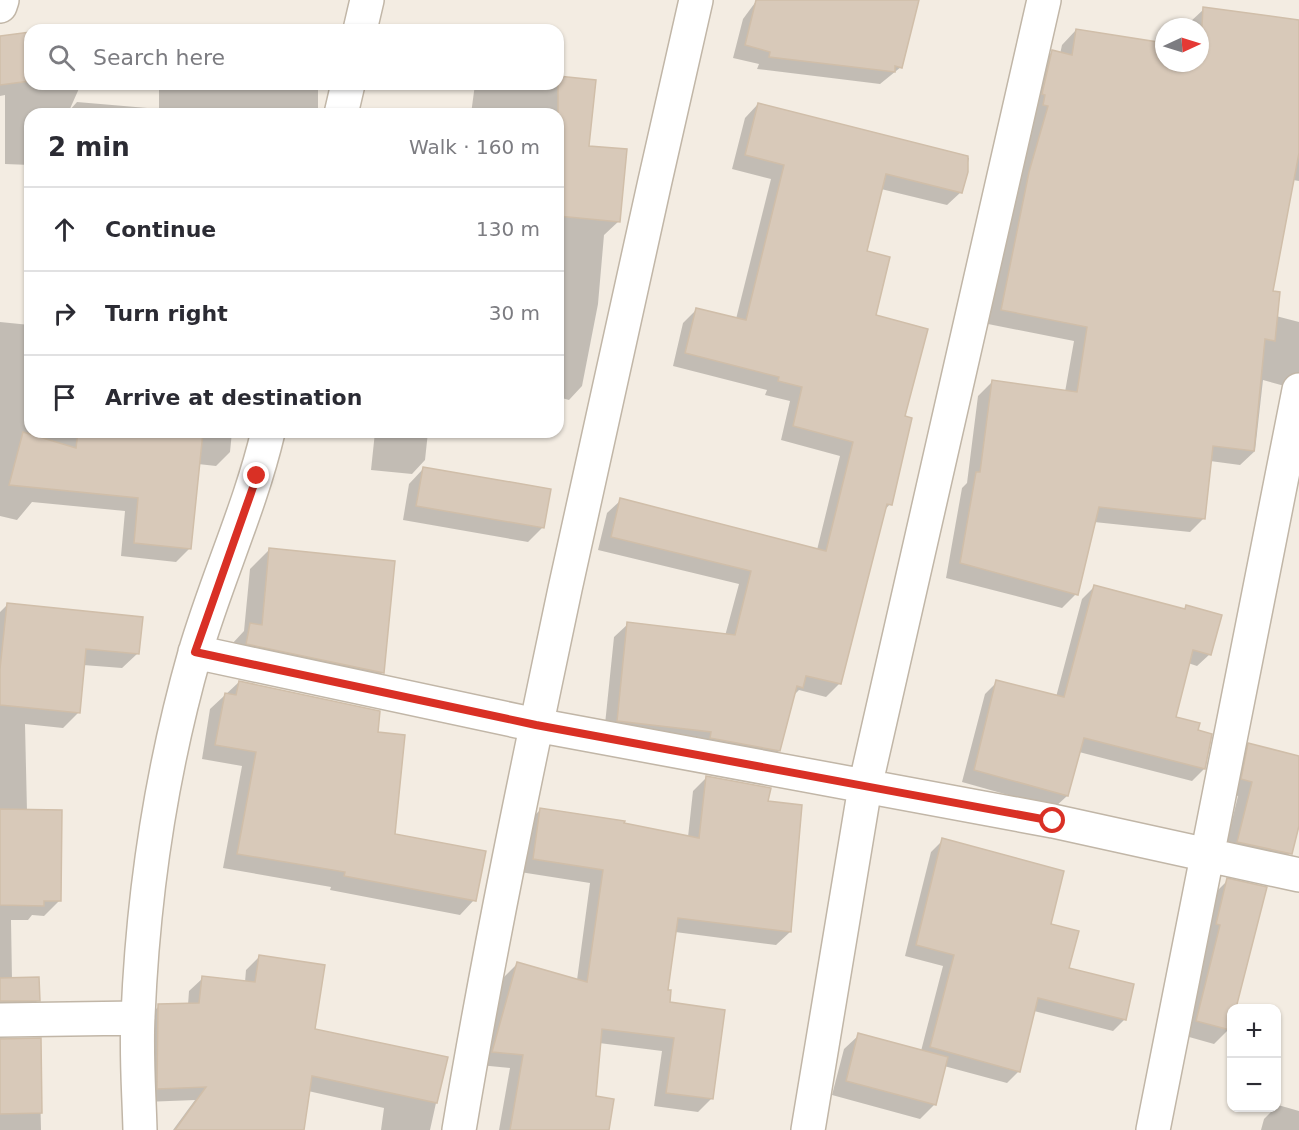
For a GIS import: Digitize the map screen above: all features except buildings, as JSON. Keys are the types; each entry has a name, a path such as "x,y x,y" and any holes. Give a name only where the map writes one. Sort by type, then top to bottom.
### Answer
{"street":[{"path":"0,6 2,0"},
{"path":"361,24 367,0"},
{"path":"459,1130 480,1003 536,725 628,299 696,0"},
{"path":"808,1130 865,787 1044,0"},
{"path":"342,108 347,90"},
{"path":"1153,1130 1299,390"},
{"path":"140,1130 138,1018 147,896 168,770 195,652 257,476 266,438"},
{"path":"195,652 536,725 1053,821 1299,875"},
{"path":"0,1020 138,1018"}],"route":[{"path":"257,476 195,652 536,725 1053,821"}]}
